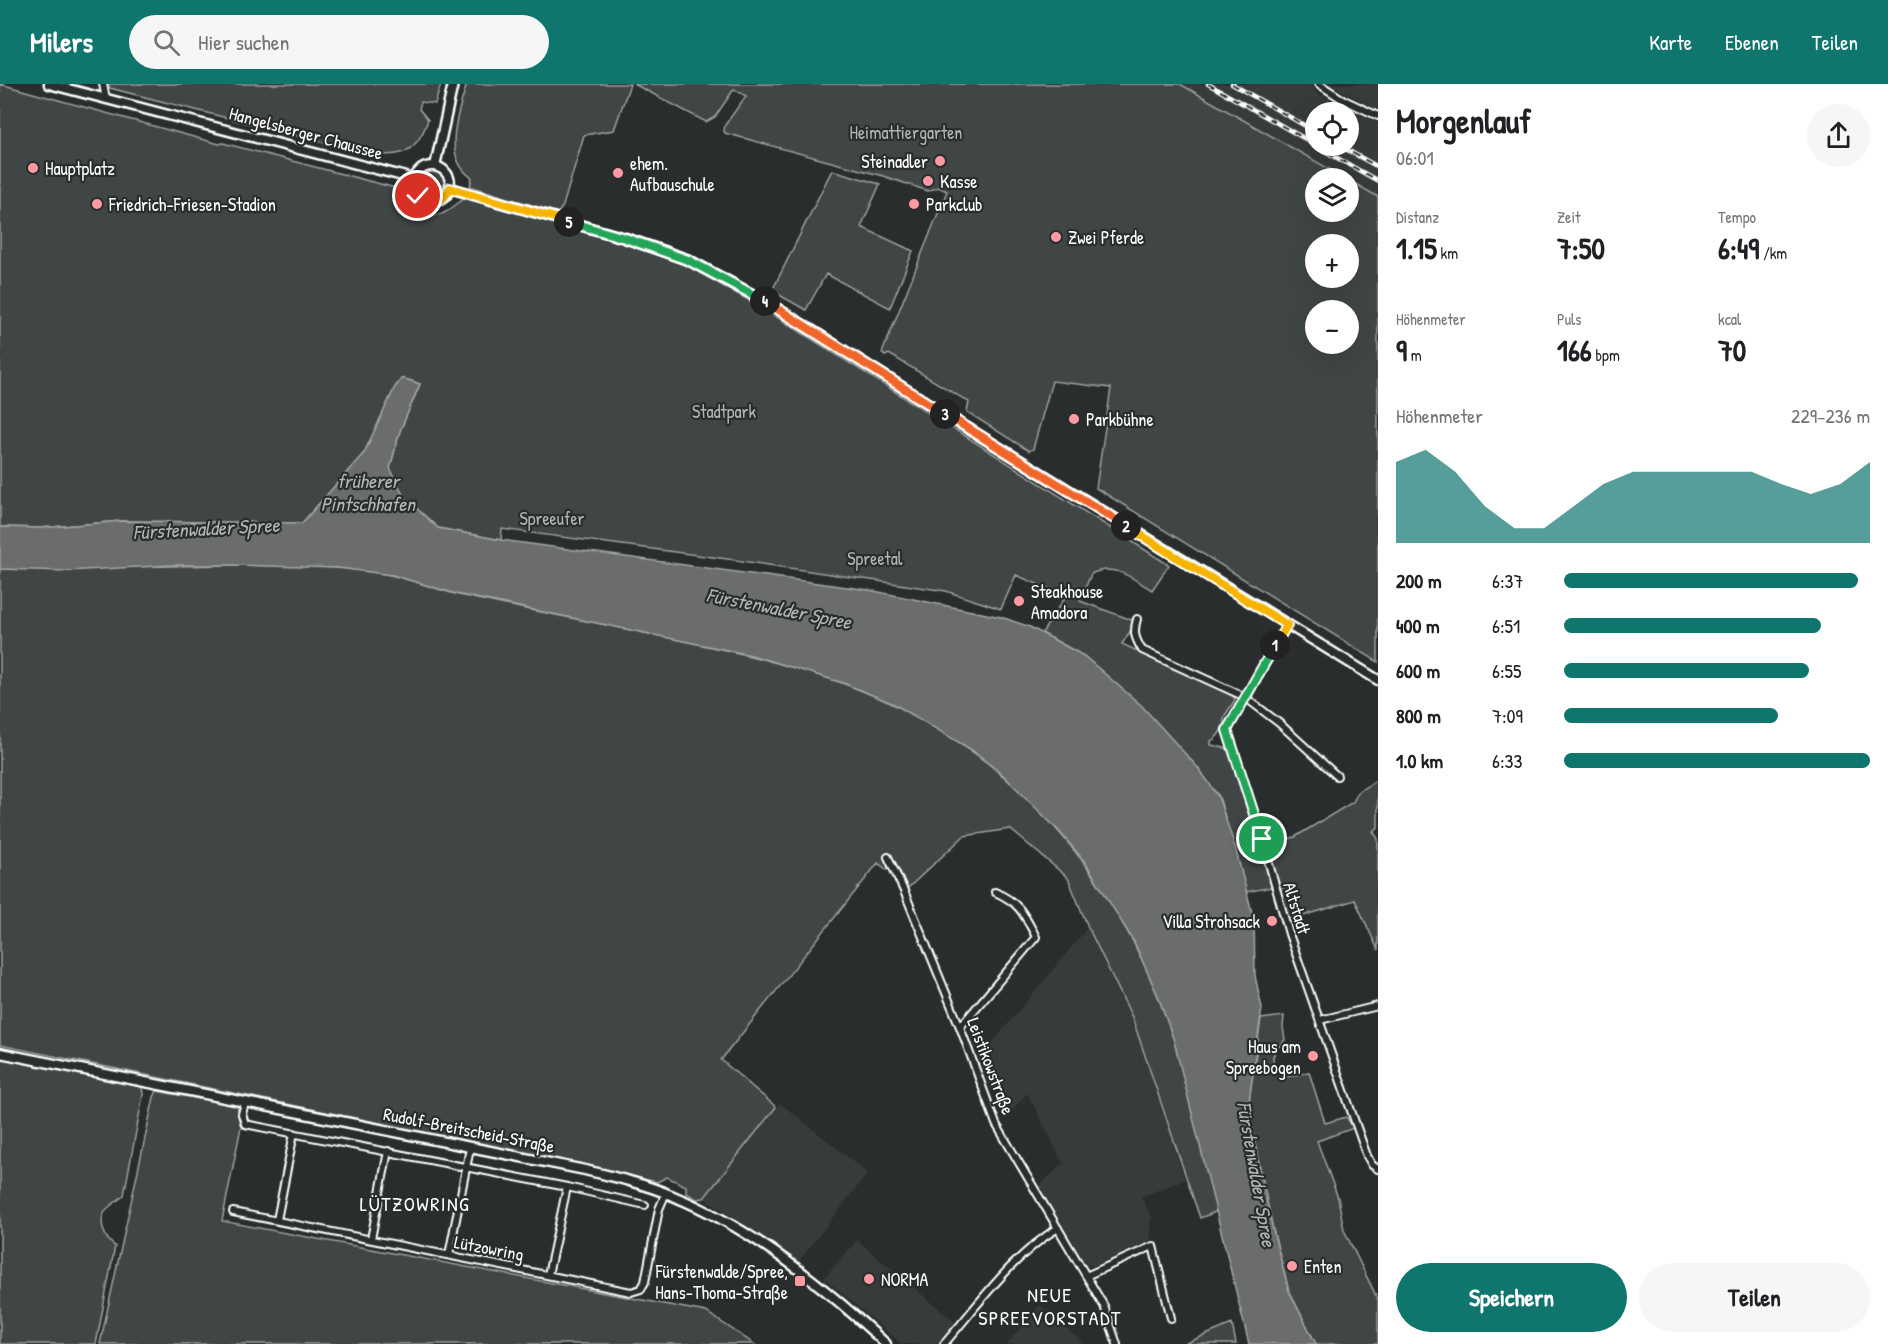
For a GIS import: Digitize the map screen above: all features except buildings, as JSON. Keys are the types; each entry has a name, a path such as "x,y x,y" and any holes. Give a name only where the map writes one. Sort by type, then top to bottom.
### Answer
{"main road":[{"name":"Hangelsberger Chaussee","path":"49,84 414,179"},
{"path":"435,166 453,84"},
{"path":"426,166 435,166 447,173 450,178 450,188 441,200 429,202 423,200 415,191 414,179 421,169 426,166"},
{"path":"450,188 625,238 699,266 770,304 1378,680"},
{"name":"Rudolf-Breitscheid-Straße","path":"0,1053 585,1170 620,1178 666,1193 715,1216 764,1246 819,1287 886,1344"}],"street":[{"path":"103,84 106,99"},
{"path":"1319,84 1342,99 1378,116"},
{"path":"1137,619 1134,636 1142,650 1245,697 1279,723 1337,776"},
{"name":"Altstadt","path":"1287,625 1227,730 1289,934 1367,1156 1372,1165 1378,1169"},
{"name":"Leistikowstraße","path":"888,857 960,1027 996,1124 1104,1306 1117,1344"},
{"path":"960,1027 1036,937 1023,910 1011,899 995,891"},
{"path":"1320,1020 1378,1006"},
{"path":"244,1103 242,1114 244,1124 567,1187 645,1205"},
{"path":"277,1220 294,1133"},
{"path":"449,1255 470,1148"},
{"path":"371,1239 388,1151"},
{"path":"548,1275 567,1187"},
{"name":"Lützowring","path":"233,1212 628,1292 641,1289 649,1268 659,1209 666,1193"},
{"path":"944,1344 1021,1256 1037,1241 1058,1228"},
{"path":"1086,1276 1153,1246 1171,1318"}],"shaded area":[{"path":"1180,84 1310,84 1317,93 1335,102 1305,102 1305,155"},
{"path":"1329,84 1378,84 1378,109 1359,100"},
{"path":"1359,114 1378,123 1378,197 1359,185 1359,168 1327,168 1306,156 1359,156"},
{"path":"1291,885 1303,916 1291,920 1280,889"},
{"path":"1088,927 1132,1017 1185,1179 1141,1197 1152,1217 1151,1237 1148,1243 1093,1266 1084,1264 1038,1187 1063,1163 1027,1093 1005,1119 979,1059"},
{"path":"780,1103 868,1173 799,1261 704,1198"},
{"path":"857,1240 956,1323 939,1344 902,1344 824,1278"},
{"path":"1040,1305 1084,1344 1007,1344"}],"green space":[{"path":"0,84 219,144 223,143 399,189 413,206 425,214 439,215 465,198 619,241 687,266 761,307 1169,565 1152,590 1123,573 1108,570 1091,574 1080,601 1132,620 1131,630 1122,644 1233,695 1235,700 1224,717 1221,731 1211,741 1211,745 1229,749 1272,887 1246,892 1219,796 1141,706 1084,656 1042,633 1066,596 1016,575 1001,609 946,591 735,560 502,529 501,540 438,528 404,497 390,468 400,431 420,384 402,378 364,453 302,523 121,521 40,528 0,527"},
{"path":"108,84 441,84 435,104 421,102 419,109 428,120 416,143 401,153 391,155 356,151 110,88"},
{"path":"467,84 630,84 614,130 584,135 563,206 558,213 470,186 472,178 463,169 454,146 456,121"},
{"name":"Heimattiergarten","path":"634,84 1180,84 1327,168 1305,168 1305,222 1359,222 1359,186 1378,197 1378,662 1096,488 1111,388 1052,381 1033,449 1029,451 967,412 969,402 889,354 885,356 882,353 947,191 938,187 928,191 883,176 725,133 725,125 746,96 734,89 715,117 706,122"},
{"path":"432,170 442,174 446,184 442,194 432,198 422,194 418,184 422,174"},
{"path":"832,170 880,184 861,227 913,251 890,308 826,274 806,310 772,291"},
{"path":"233,565 331,568 390,575 459,595 755,657 842,683 902,709 956,740 1006,778 1050,822 1089,870 1123,923 1151,980 1174,1040 1218,1211 1200,1218 1132,1017 1088,927 1068,878 1010,829 964,836 908,888 894,860 887,870 878,863 721,1060 776,1107 704,1198 697,1199 686,1193 686,1186 667,1177 657,1182 0,1045 0,569"},
{"path":"1378,779 1378,828 1373,831 1378,839 1378,950 1355,900 1303,916 1291,885 1280,889 1267,845 1295,837 1353,802 1358,792"},
{"path":"1284,1016 1285,1040 1276,1050 1273,1058 1282,1078 1309,1072 1325,1123 1346,1117 1354,1128 1317,1141 1338,1198 1344,1230 1378,1300 1378,1344 1316,1344 1289,1291 1273,1230 1251,1126 1249,1101 1261,1019"},
{"path":"0,1058 142,1087 143,1095 124,1195 105,1211 102,1221 108,1240 115,1246 96,1344 0,1344"},
{"path":"157,1091 237,1106 241,1127 222,1221 706,1312 754,1344 100,1344"},
{"path":"1232,1324 1236,1344 1184,1344"}],"water":[{"path":"402,378 420,384 400,431 390,468 404,497 438,528 501,540 869,590 1001,617 1030,627 1084,656 1141,705 1200,770 1218,796 1235,847 1254,920 1255,976 1262,1008 1249,1101 1251,1126 1273,1230 1289,1291 1316,1344 1249,1344 1174,1041 1158,996 1134,942 1085,862 1057,829 998,770 972,750 894,704 843,683 751,655 456,594 392,575 339,568 233,565 173,565 66,571 0,569 0,527 40,528 121,521 302,523 364,453 395,387"}],"railway":[{"path":"1208,84 1305,139"},
{"path":"1232,84 1305,126"},
{"path":"1334,156 1378,181"},
{"path":"1358,156 1378,167"}],"place":[{"name":"Steinadler","path":"940,161"},
{"name":"Hauptplatz","path":"33,168"},
{"name":"ehem. Aufbauschule","path":"618,173"},
{"name":"Kasse","path":"928,181"},
{"name":"Friedrich-Friesen-Stadion","path":"97,204"},
{"name":"Parkclub","path":"914,204"},
{"name":"Zwei Pferde","path":"1056,237"},
{"name":"Parkbühne","path":"1074,419"},
{"name":"Steakhouse Amadora","path":"1019,601"},
{"name":"Villa Strohsack","path":"1272,921"},
{"name":"Haus am Spreebogen","path":"1313,1056"},
{"name":"Enten","path":"1292,1266"},
{"name":"NORMA","path":"869,1279"},
{"name":"Fürstenwalde/Spree, Hans-Thoma-Straße","path":"800,1281"}],"district":[{"name":"LÜTZOWRING","path":"415,1203"},
{"name":"NEUE SPREEVORSTADT","path":"1050,1306"}],"route":[{"path":"418,196 429,202 436,202 446,195 450,188 625,238 688,260 770,304 1287,625 1227,728 1262,839"}],"park label":[{"name":"Stadtpark","path":"724,411"},
{"name":"Spreeufer","path":"552,518"},
{"name":"Spreetal","path":"875,558"}],"water label":[{"name":"früherer Pintschhafen","path":"368,492"},
{"name":"Fürstenwalder Spree","path":"206,528"},
{"name":"Fürstenwalder Spree","path":"779,608"},
{"name":"Fürstenwalder Spree","path":"1257,1174"}]}
